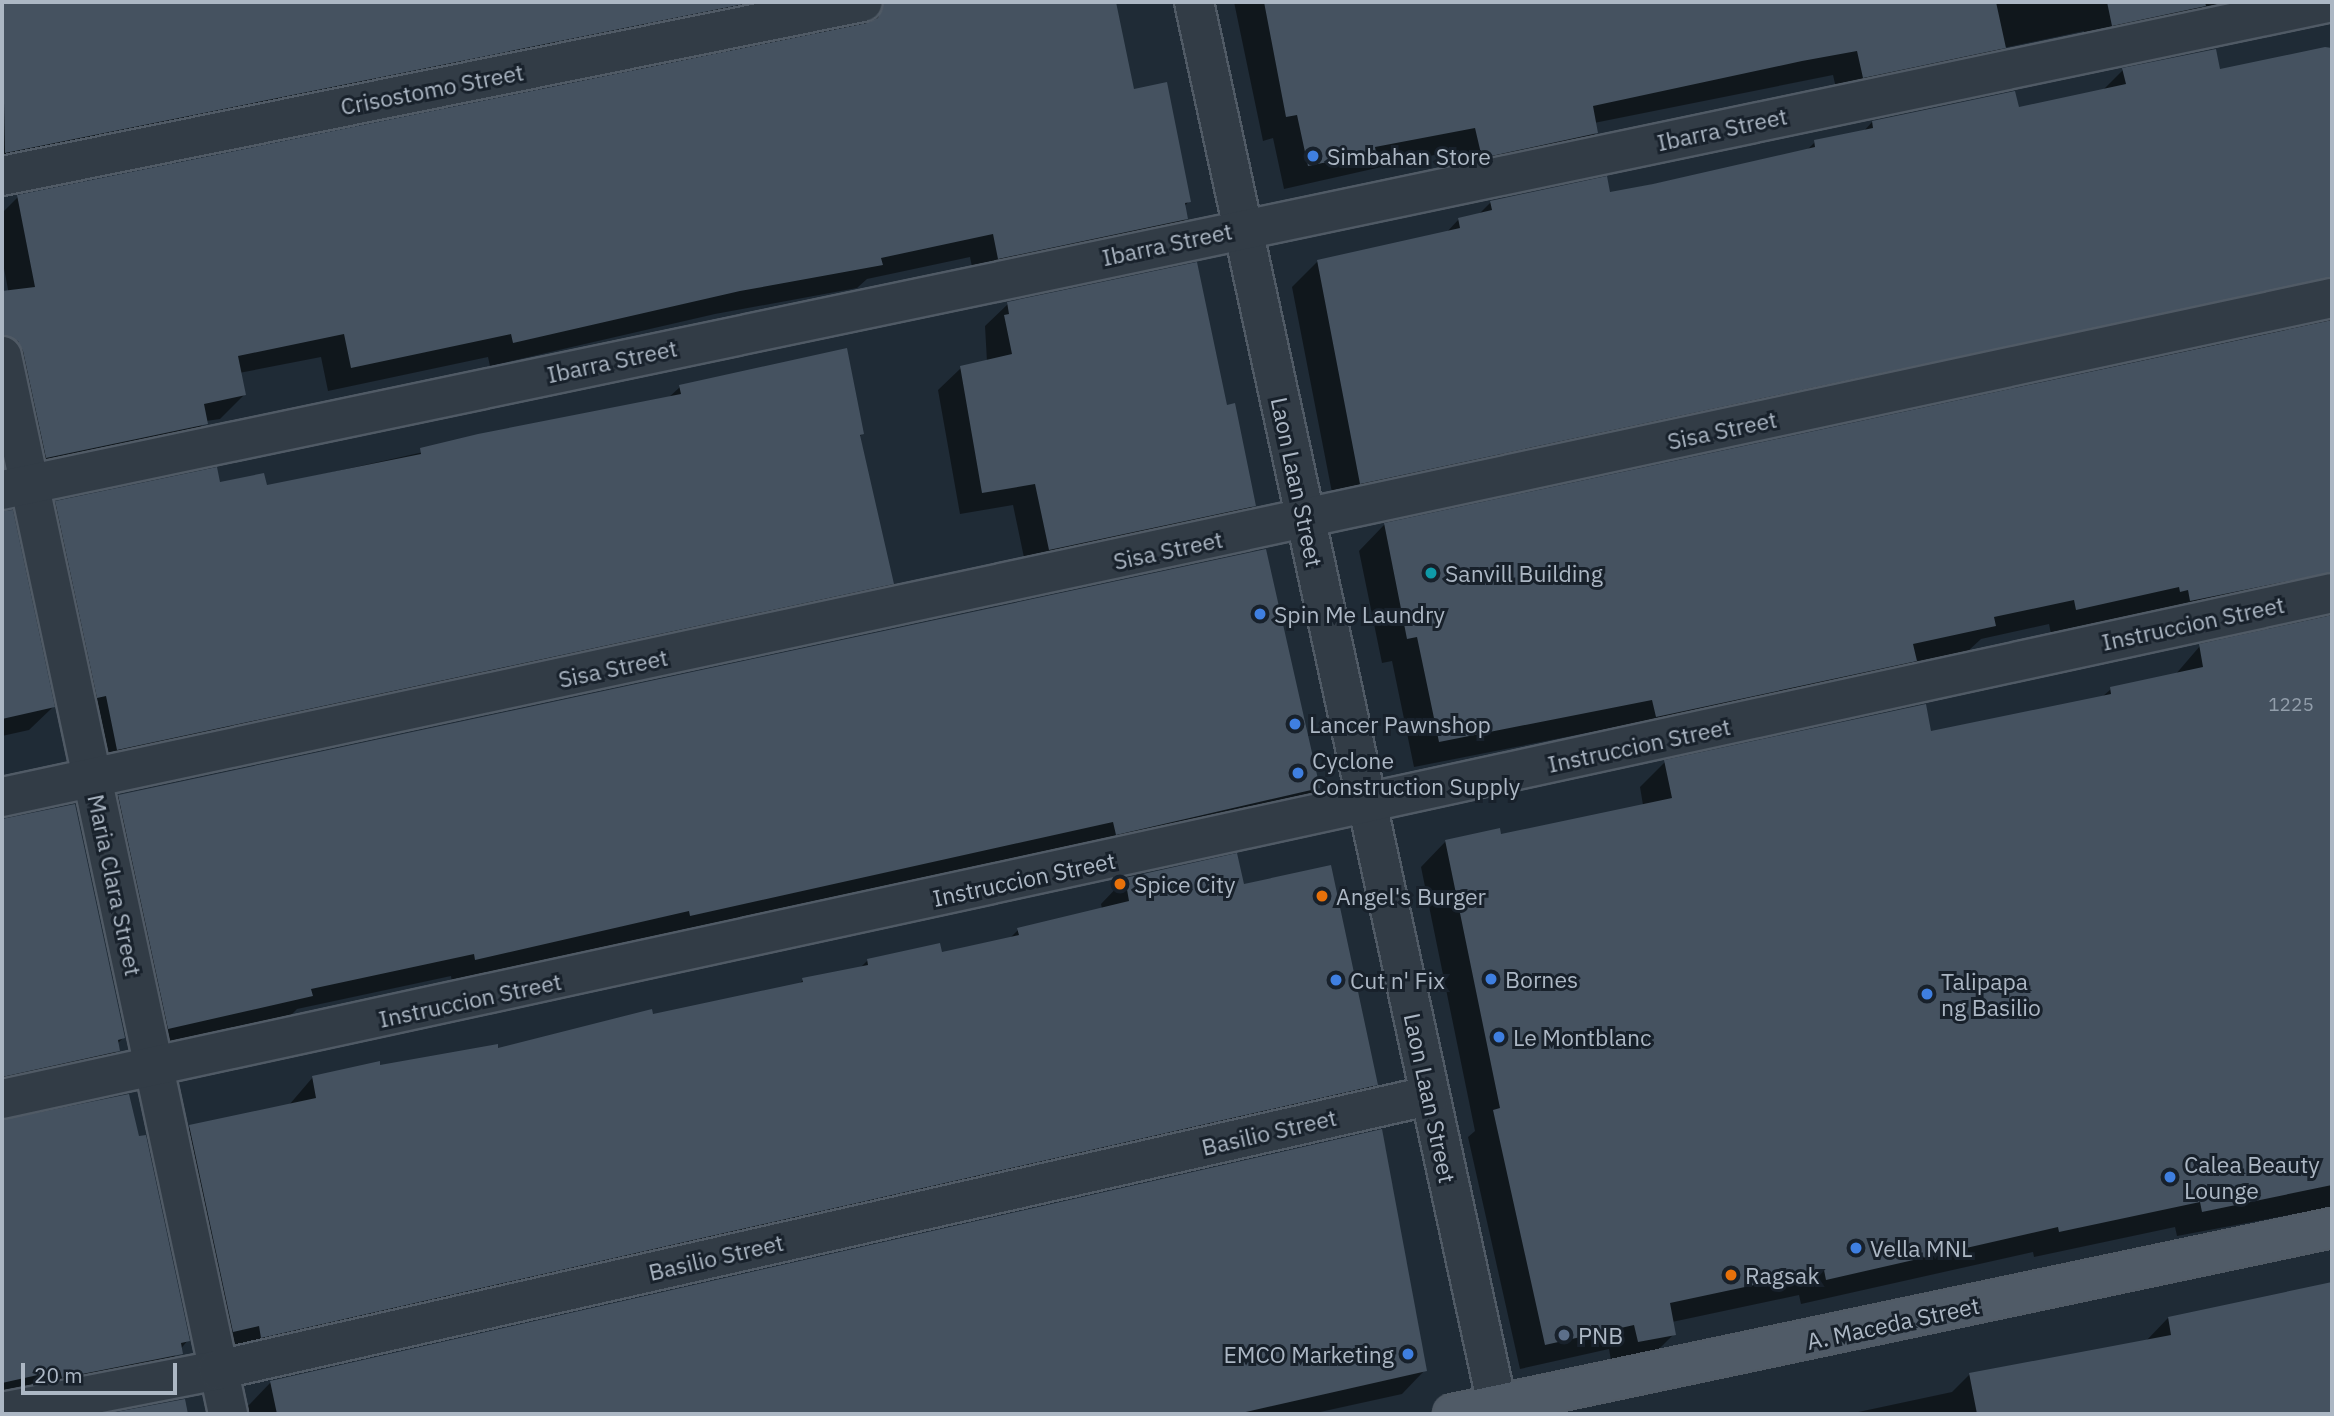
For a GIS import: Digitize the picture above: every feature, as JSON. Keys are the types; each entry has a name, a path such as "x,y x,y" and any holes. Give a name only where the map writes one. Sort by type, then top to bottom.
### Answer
{"main road":[{"name":"A. Maceda Street","path":"1452,1414 1498,1410 2332,1228"}],"street":[{"name":"Crisostomo Street","path":"2,176 863,2"},
{"name":"Laon Laan Street","path":"1194,2 1368,804 1428,1096 1498,1410"},
{"name":"Ibarra Street","path":"15,486 2332,2"},
{"name":"Sisa Street","path":"2,797 1305,521 2332,298"},
{"name":"Maria Clara Street","path":"2,356 15,486 92,778 228,1414"},
{"name":"Instruccion Street","path":"2,1099 154,1069 2332,593"},
{"name":"Basilio Street","path":"2,1412 218,1370 1428,1096"}],"building":[{"path":"2,2 754,2 5,153"},
{"path":"884,2 1116,2 1134,89 1167,82 1191,202 1185,203 1188,219 998,259 993,234 881,258 883,265 740,291 513,343 511,334 351,368 344,334 238,356 246,395 204,404 208,424 46,458 23,351 18,341 2,335 2,291 35,287 17,195 867,23 878,18"},
{"path":"1264,2 1996,2 2006,48 1863,78 1857,51 1593,106 1598,133 1482,158 1475,128 1375,147 1376,152 1308,166 1297,115 1286,117"},
{"path":"2107,2 2205,2 2206,6 2112,26"},
{"path":"2325,47 2332,48 2332,277 1360,484 1317,260 1460,228 1458,218 1492,210 1490,201 1607,176 1610,192 1653,184 1815,147 1814,140 1873,128 1872,121 2015,91 2019,107 2126,84 2122,68 2216,49 2220,69"},
{"path":"1197,262 1227,405 1235,403 1256,506 1049,550 1035,484 982,493 960,366 1012,354 1004,315 1009,314 1007,302"},
{"path":"2332,320 2332,572 2190,601 2188,590 2180,592 2179,587 2076,610 2074,600 1994,617 1996,626 1913,644 1917,661 1656,717 1652,700 1439,742 1417,637 1407,639 1384,523"},
{"path":"847,348 864,434 860,435 894,584 117,750 106,696 97,698 55,501 217,467 220,482 264,473 267,485 421,454 420,448 478,434 681,394 679,385"},
{"path":"13,510 55,707 2,719 2,511"},
{"path":"1266,549 1320,788 1116,835 1113,822 690,916 689,911 475,960 474,954 311,989 313,996 168,1029 118,795"},
{"path":"2332,615 2332,1185 2202,1212 2200,1202 2059,1232 2058,1227 1826,1280 1824,1270 1670,1303 1676,1335 1638,1342 1634,1325 1545,1345 1493,1110 1500,1108 1445,840 1500,828 1501,834 1672,798 1664,760 1926,704 1931,731 2111,694 2110,687 2203,667 2199,644"},
{"path":"75,804 125,1038 118,1040 120,1051 2,1077 2,819"},
{"path":"1237,853 1244,884 1331,865 1378,1085 261,1338 259,1326 233,1332 189,1125 316,1098 312,1076 380,1061 380,1065 498,1044 498,1048 652,1009 653,1014 803,982 802,978 868,965 867,959 940,943 942,952 1019,935 1017,928 1129,901 1125,878"},
{"path":"129,1094 139,1136 146,1135 190,1341 181,1343 183,1354 62,1378 60,1370 2,1383 2,1120"},
{"path":"1382,1129 1427,1371 1237,1414 277,1414 270,1381"},
{"path":"2332,1282 2332,1414 1977,1414 1969,1373 2171,1335 2168,1317"},
{"path":"185,1399 188,1414 105,1414"}],"place":[{"name":"Simbahan Store","path":"1313,156"},
{"name":"Sanvill Building","path":"1431,573"},
{"name":"Spin Me Laundry","path":"1260,614"},
{"name":"Lancer Pawnshop","path":"1295,724"},
{"name":"Cyclone Construction Supply","path":"1298,773"},
{"name":"Spice City","path":"1120,884"},
{"name":"Angel's Burger","path":"1322,896"},
{"name":"Bornes","path":"1491,979"},
{"name":"Cut n' Fix","path":"1336,980"},
{"name":"Talipapa ng Basilio","path":"1927,994"},
{"name":"Le Montblanc","path":"1499,1037"},
{"name":"Calea Beauty Lounge","path":"2170,1177"},
{"name":"Vella MNL","path":"1856,1248"},
{"name":"Ragsak","path":"1731,1275"},
{"name":"PNB","path":"1564,1335"},
{"name":"EMCO Marketing","path":"1408,1354"}]}
